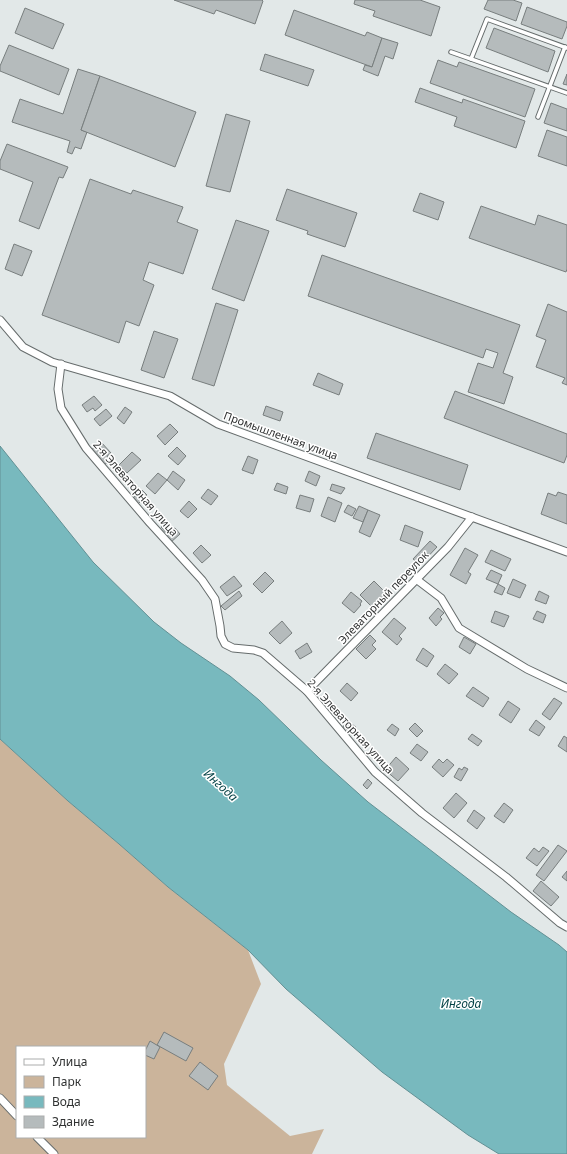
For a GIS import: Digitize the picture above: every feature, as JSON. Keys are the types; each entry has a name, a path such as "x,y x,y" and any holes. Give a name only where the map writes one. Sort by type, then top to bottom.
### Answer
{"street":[{"name":"Промышленная улица","path":"0,320 23,347 52,362 170,396 218,424 567,552"},
{"name":"2-я Элеваторная улица","path":"61,364 58,389 61,408 86,448 150,523 202,580 215,599 221,636 225,644 233,648 254,650 263,653 307,691 375,772 422,813 506,877 560,923 567,927"},
{"name":"Элеваторный переулок","path":"307,691 448,547 472,517"},
{"path":"416,579 441,598 459,628 527,669 567,688"},
{"path":"0,1098 16,1115"},
{"path":"38,1138 54,1154"}],"lane":[{"path":"470,59 487,19 566,47 538,117"},
{"path":"450,52 567,93"}],"green space":[{"path":"0,739 68,801 168,887 248,950 261,984 224,1064 227,1085 290,1136 324,1129 312,1154 0,1154"}],"water":[{"name":"Ингода","path":"0,446 93,562 154,622 181,643 230,676 259,700 321,760 368,802 511,912 567,952 567,1154 499,1154 468,1135 382,1072 286,989 248,950 168,887 68,801 0,739"}],"building":[{"path":"174,0 263,1 255,24 216,10 214,14"},
{"path":"355,0 420,0 440,7 431,36 373,16 375,11 354,4"},
{"path":"488,0 513,0 522,3 516,21 484,9"},
{"path":"527,7 567,22 562,39 521,24"},
{"path":"25,8 64,24 53,49 15,33"},
{"path":"294,10 365,36 367,32 382,38 372,67 285,35"},
{"path":"494,28 555,51 548,72 486,48"},
{"path":"382,38 398,43 393,59 385,56 378,76 363,70 365,65 372,67"},
{"path":"9,45 69,69 59,95 0,71 0,66"},
{"path":"265,54 314,70 308,86 260,70"},
{"path":"438,60 457,67 459,62 535,89 525,117 430,83"},
{"path":"78,69 100,76 81,130 87,132 81,149 75,147 72,154 67,152 70,141 12,122 20,99 63,114"},
{"path":"567,74 567,85 563,84"},
{"path":"100,76 196,112 175,167 81,130"},
{"path":"420,88 462,103 463,99 525,121 516,148 454,126 457,117 415,102"},
{"path":"551,103 567,109 567,131 544,123"},
{"path":"226,114 250,121 230,192 206,186"},
{"path":"547,130 567,137 567,166 538,156"},
{"path":"7,144 68,167 63,178 59,177 39,229 19,221 33,182 0,169 0,161"},
{"path":"90,179 131,194 133,190 183,207 177,222 198,230 183,274 149,262 143,280 154,285 139,326 126,321 119,343 42,315"},
{"path":"287,189 357,213 345,247 307,234 308,231 276,220"},
{"path":"420,193 444,202 438,220 413,211"},
{"path":"481,206 535,225 538,215 567,225 566,272 469,238"},
{"path":"236,220 269,231 244,301 212,289"},
{"path":"14,244 32,251 22,276 5,269"},
{"path":"322,255 520,325 503,373 513,377 504,404 468,392 478,363 493,368 498,353 486,349 483,358 308,296"},
{"path":"216,303 238,310 214,386 192,379"},
{"path":"548,304 567,312 567,385 562,383 565,378 536,367 546,340 536,336"},
{"path":"154,331 178,339 164,378 141,370"},
{"path":"318,373 343,384 339,395 313,385"},
{"path":"455,391 567,434 567,455 564,463 444,418"},
{"path":"94,396 102,405 95,411 93,408 87,412 82,405"},
{"path":"266,406 283,412 280,421 263,415"},
{"path":"125,407 132,412 124,424 117,418"},
{"path":"106,409 112,416 100,426 94,419"},
{"path":"170,424 178,432 165,445 157,436"},
{"path":"376,433 468,465 460,490 367,458"},
{"path":"101,442 111,453 107,456 110,460 104,465 91,450"},
{"path":"177,447 186,456 178,465 168,456"},
{"path":"132,452 141,460 127,473 119,465"},
{"path":"248,456 258,460 253,474 242,470"},
{"path":"173,471 185,480 178,490 167,480"},
{"path":"309,471 320,476 316,486 305,481"},
{"path":"158,473 167,480 155,494 146,486"},
{"path":"277,483 288,487 286,494 274,490"},
{"path":"332,484 345,488 341,494 330,490"},
{"path":"208,489 218,496 211,505 201,498"},
{"path":"142,490 147,495 138,504 133,498"},
{"path":"558,492 567,495 567,524 541,514 548,493 556,496"},
{"path":"300,495 314,499 310,512 296,508"},
{"path":"328,497 342,503 335,522 321,516"},
{"path":"189,501 197,509 188,518 180,511"},
{"path":"348,505 356,509 352,516 344,512"},
{"path":"359,506 368,510 363,522 353,518"},
{"path":"368,510 380,515 370,537 359,532"},
{"path":"166,522 173,529 175,528 180,534 170,543 164,536 167,534 161,527"},
{"path":"405,525 423,532 418,547 400,540"},
{"path":"430,541 437,547 420,565 413,559"},
{"path":"201,545 211,555 202,563 193,553"},
{"path":"465,548 478,555 468,572 471,574 466,584 450,575"},
{"path":"491,550 511,559 505,571 485,562"},
{"path":"491,570 502,575 498,584 486,579"},
{"path":"265,572 274,581 262,593 253,584"},
{"path":"234,576 242,586 227,596 220,587"},
{"path":"513,579 526,585 520,598 507,593"},
{"path":"374,581 389,596 375,610 360,595"},
{"path":"498,584 505,588 502,595 494,592"},
{"path":"239,591 242,596 225,610 221,606"},
{"path":"539,591 549,596 546,604 535,600"},
{"path":"351,592 362,601 360,604 361,605 354,613 342,603"},
{"path":"438,608 444,613 440,617 442,619 436,626 429,618"},
{"path":"495,611 509,616 504,627 491,622"},
{"path":"537,611 546,615 543,623 533,619"},
{"path":"394,618 406,628 399,636 402,639 397,645 382,632"},
{"path":"282,621 292,633 280,644 269,633"},
{"path":"370,635 376,641 372,645 376,649 366,659 356,649"},
{"path":"464,637 476,644 470,654 459,647"},
{"path":"307,643 312,652 300,659 295,651"},
{"path":"423,648 434,656 427,667 416,660"},
{"path":"445,664 458,674 449,684 437,674"},
{"path":"347,683 358,693 351,701 340,691"},
{"path":"473,687 489,698 483,707 466,696"},
{"path":"554,698 562,703 550,720 542,714"},
{"path":"508,701 520,709 511,723 499,715"},
{"path":"536,720 545,727 539,736 529,730"},
{"path":"347,721 356,727 352,733 343,727"},
{"path":"415,723 423,731 417,737 409,729"},
{"path":"392,724 399,729 395,736 387,730"},
{"path":"472,734 482,741 478,746 468,739"},
{"path":"564,736 567,738 567,752 558,746"},
{"path":"417,744 428,752 421,761 410,753"},
{"path":"396,757 409,769 398,781 385,770"},
{"path":"439,759 443,763 447,759 454,765 443,777 432,767"},
{"path":"464,767 468,769 461,781 454,777 459,768 462,770"},
{"path":"368,779 372,783 367,789 363,785"},
{"path":"456,793 467,803 454,818 443,808"},
{"path":"504,803 513,810 504,823 494,816"},
{"path":"474,810 485,818 477,829 467,821"},
{"path":"558,845 567,851 544,881 536,875"},
{"path":"543,847 549,851 537,866 526,858 534,848 539,852"},
{"path":"567,871 567,881 562,877"},
{"path":"541,881 559,897 551,906 533,891"},
{"path":"164,1032 193,1048 186,1061 157,1045"},
{"path":"150,1041 160,1047 154,1059 146,1055 146,1049"},
{"path":"200,1062 218,1076 208,1090 189,1076"}]}
